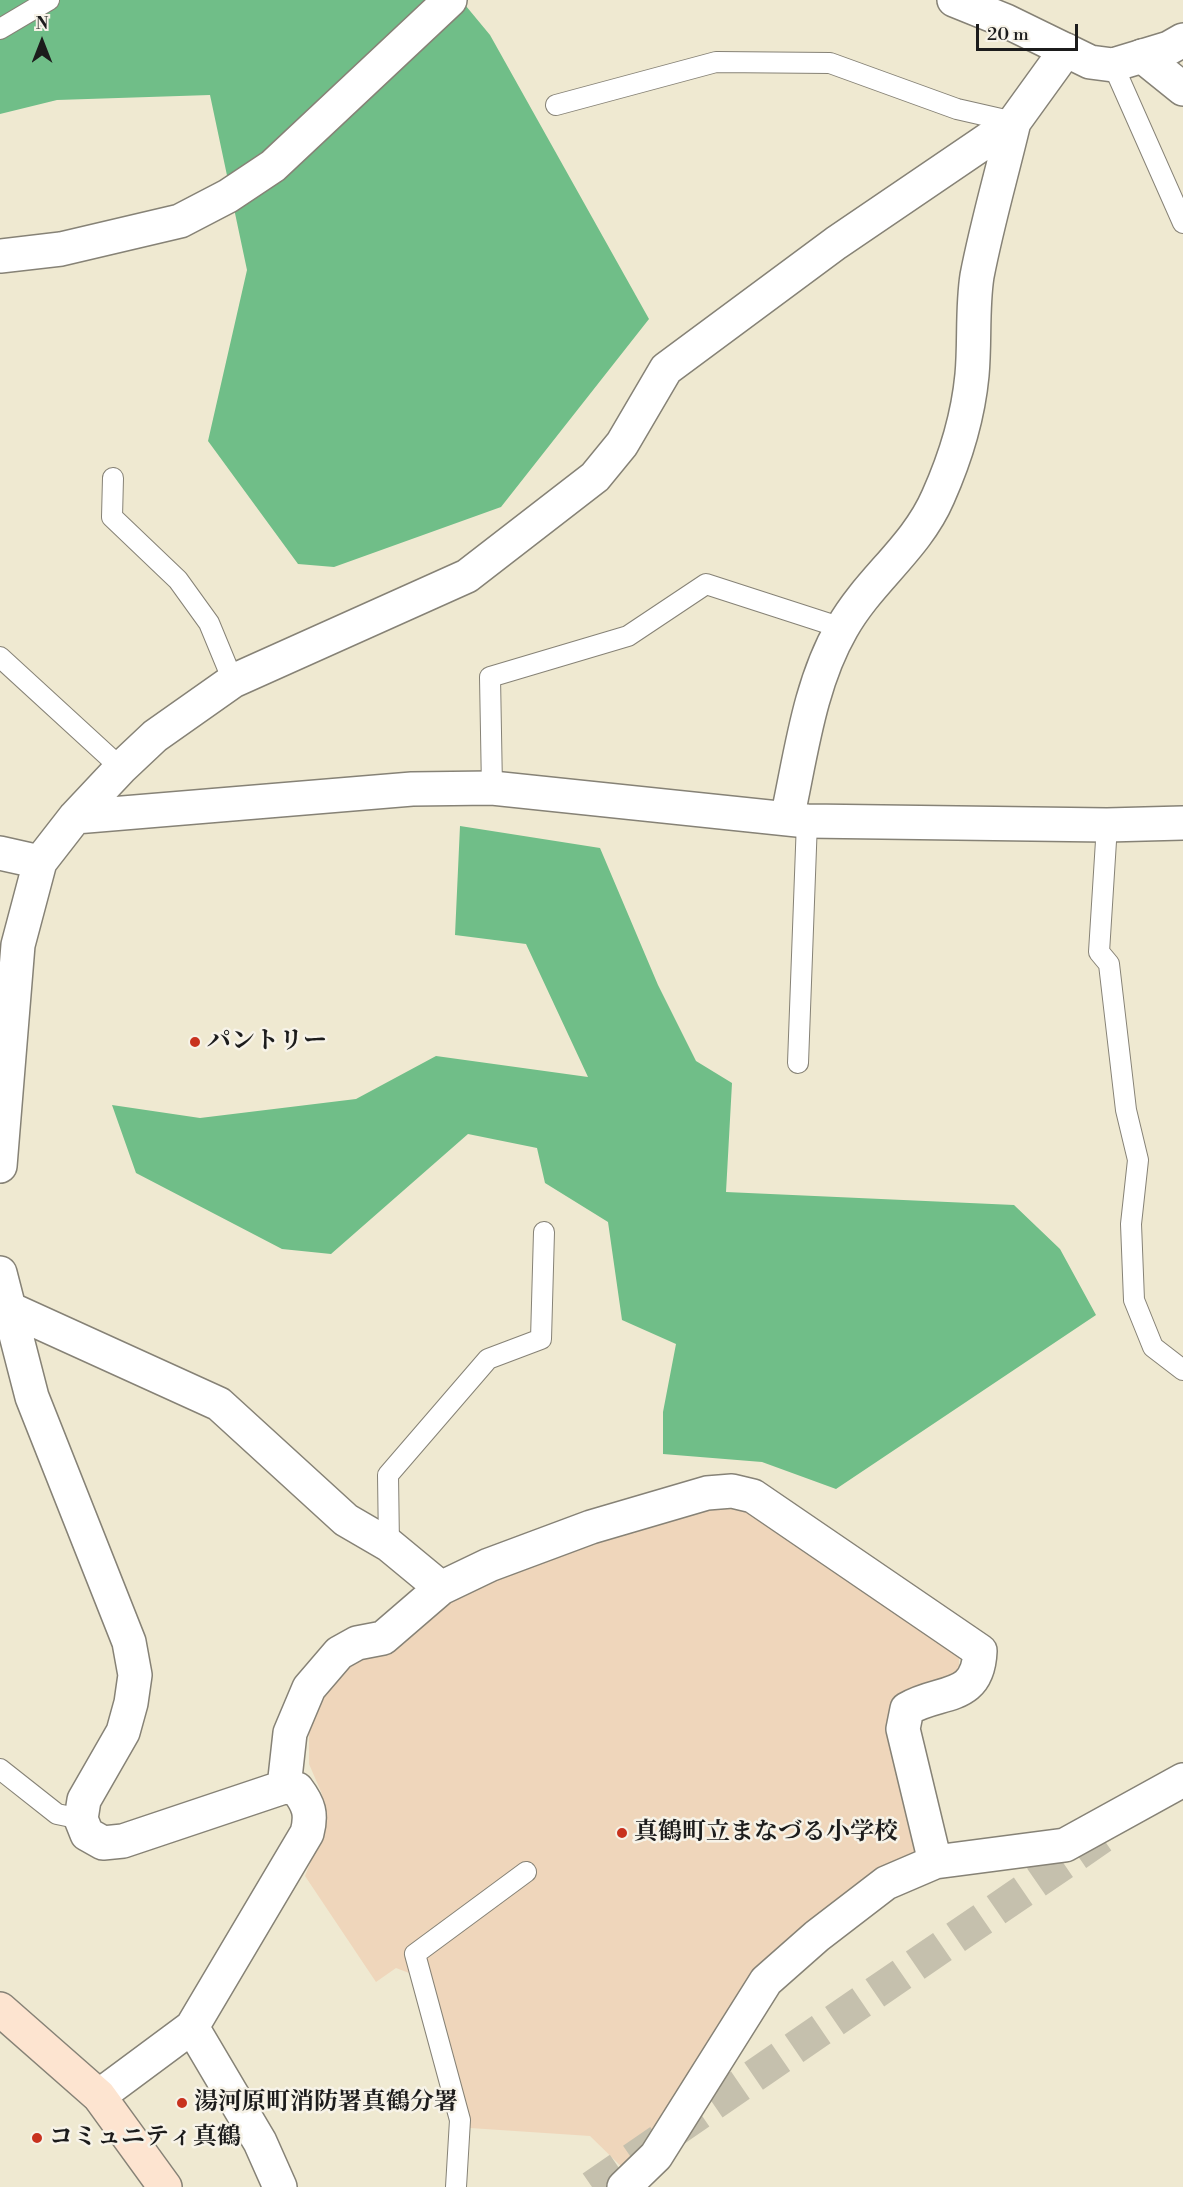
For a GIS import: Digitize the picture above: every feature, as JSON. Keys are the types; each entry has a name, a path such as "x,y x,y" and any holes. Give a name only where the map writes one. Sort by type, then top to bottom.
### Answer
{"main road":[{"path":"0,2009 99,2096 165,2187"}],"street":[{"path":"0,256 61,249 180,221 228,196 273,165 450,0"},
{"path":"954,0 1090,62 1127,61 1169,48 1183,40"},
{"path":"0,1166 9,952 40,862 75,818 121,768 155,736 233,681 467,576 595,477 622,444 666,369 836,243 1014,122 1066,50"},
{"path":"1127,61 1183,88"},
{"path":"797,820 809,715 827,661 842,628 871,587 907,549 938,499 961,436 972,376 977,278 1014,122"},
{"path":"75,818 412,789 492,788 797,820 1107,825 1183,823"},
{"path":"0,853 40,862"},
{"path":"0,1273 32,1397 129,1642 135,1675 123,1732 84,1800 81,1819 87,1834 103,1843 123,1841 284,1787 297,1789 308,1804 311,1817 307,1833 192,2027 99,2096"},
{"path":"10,1309 219,1404 346,1520 389,1545 441,1588"},
{"path":"284,1787 290,1733 309,1688 339,1653 357,1643 383,1638 441,1588 489,1565 591,1527 706,1493 732,1491 753,1496 980,1651 979,1668 970,1684 950,1694 920,1701 907,1709 903,1730 935,1862"},
{"path":"624,2187 656,2156 766,1981 817,1936 886,1883 935,1862 1065,1845 1183,1780"},
{"path":"192,2027 260,2142 280,2187"}],"lane":[{"path":"0,29 49,0"},
{"path":"1127,61 1183,223"},
{"path":"556,105 716,62 830,63 936,102 1014,122"},
{"path":"113,478 111,517 178,580 209,623 233,681"},
{"path":"492,788 490,677 628,636 706,584 842,628"},
{"path":"0,657 121,768"},
{"path":"797,820 798,1063"},
{"path":"1107,825 1099,952 1109,964 1126,1110 1138,1160 1131,1224 1134,1300 1153,1347 1183,1370"},
{"path":"389,1545 388,1475 488,1359 542,1339 544,1232"},
{"path":"0,1769 57,1814 81,1819"},
{"path":"456,2187 460,2120 415,1953 526,1872"}],"shaded area":[{"name":"真鶴町立まなづる小学校","path":"735,1500 959,1656 959,1675 914,1692 923,1842 914,1868 770,1971 630,2175 590,2136 470,2128 417,1976 396,1968 376,1982 305,1876 325,1825 322,1794 309,1764 309,1732 319,1702 348,1663 495,1571"}],"green space":[{"path":"0,0 461,0 490,35 649,319 501,507 334,567 298,564 208,441 247,270 210,95 57,100 0,114"},
{"path":"460,826 600,848 658,985 696,1061 732,1083 726,1192 1014,1205 1060,1249 1096,1315 836,1489 762,1462 663,1454 663,1412 676,1344 622,1320 608,1222 545,1183 537,1148 468,1134 331,1254 282,1249 136,1173 112,1105 200,1118 356,1099 436,1056 588,1077 526,944 455,935"}],"tunnel":[{"path":"592,2187 1102,1837"}],"place":[{"name":"パントリー","path":"195,1042"},
{"name":"真鶴町立まなづる小学校","path":"622,1833"},
{"name":"湯河原町消防署真鶴分署","path":"182,2103"},
{"name":"コミュニティ真鶴","path":"37,2138"}]}
